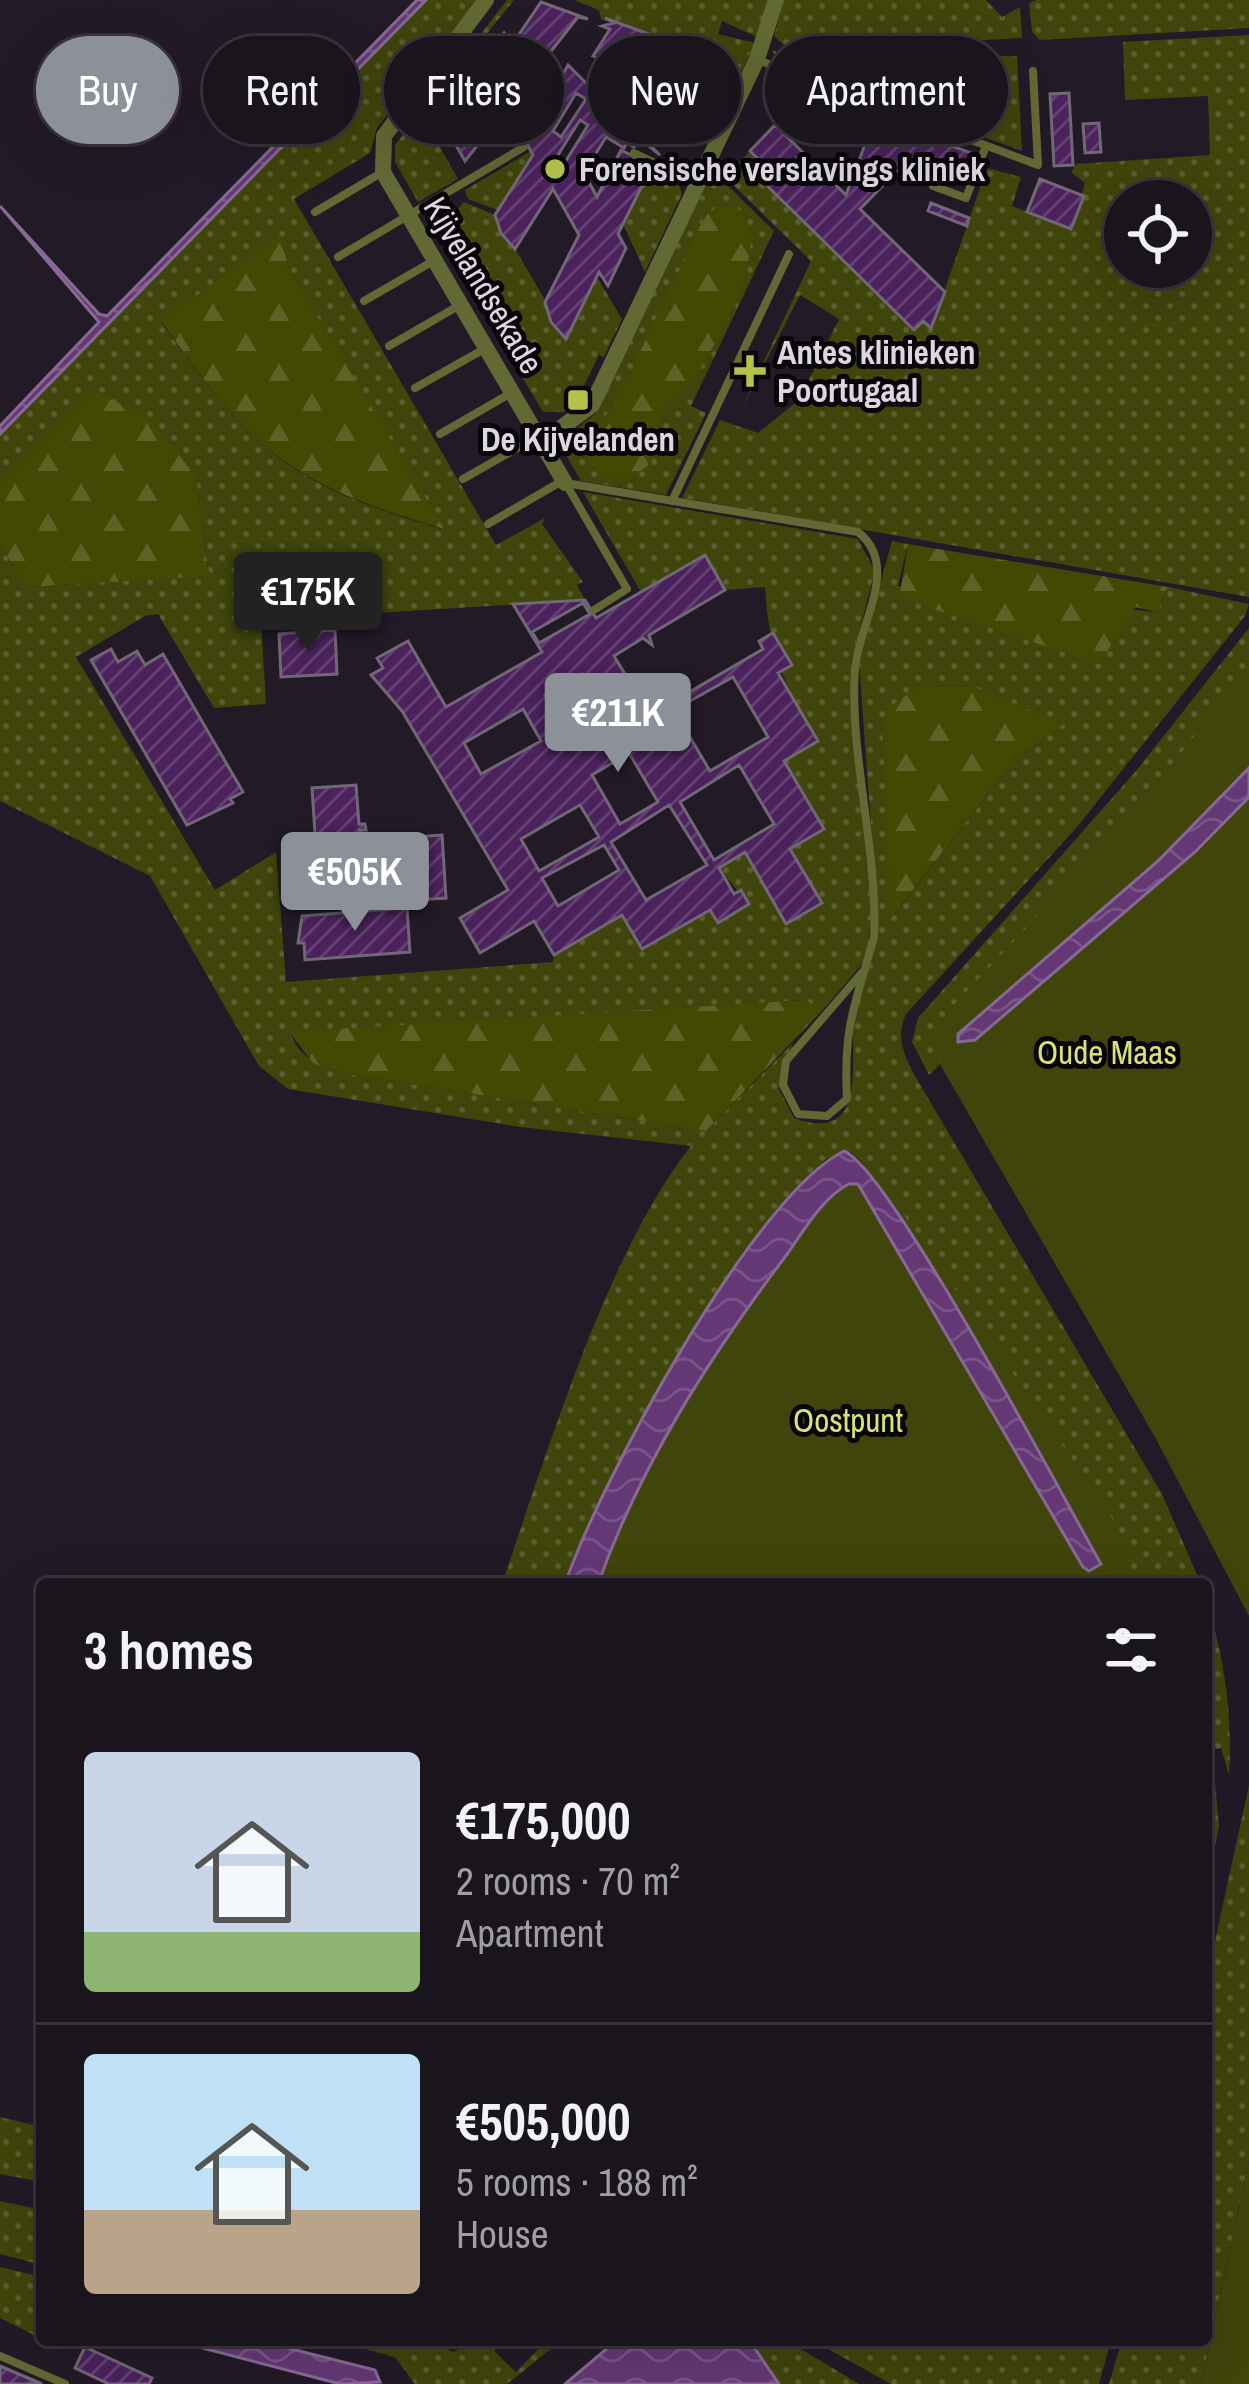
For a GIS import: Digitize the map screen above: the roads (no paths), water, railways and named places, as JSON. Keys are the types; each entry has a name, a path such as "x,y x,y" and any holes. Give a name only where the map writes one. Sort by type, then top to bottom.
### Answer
{"street":[{"path":"382,172 384,136 486,0"},
{"path":"540,439 592,405 757,59 776,0"},
{"name":"Kijvelandsekade","path":"382,172 564,481"}],"lane":[{"path":"757,59 1038,165 1033,70"},
{"path":"933,186 967,198 986,146"},
{"path":"338,257 524,148"},
{"path":"634,152 696,182"},
{"path":"315,212 382,172"},
{"path":"672,501 789,254"},
{"path":"364,301 435,260"},
{"path":"389,346 461,304"},
{"path":"416,388 486,348"},
{"path":"440,434 512,392"},
{"path":"464,479 540,439"},
{"path":"564,481 627,589 594,610"},
{"path":"488,524 564,481 857,532 874,545 881,566 855,672 875,907 865,969 844,1039 847,1099 827,1116 798,1114 783,1085 786,1061 865,969"},
{"path":"0,2356 65,2384"}],"water":[{"path":"417,0 426,0 391,36 384,36 384,43 360,67 360,58"},
{"path":"276,144 285,144 0,434 0,426 99,322 0,206 99,314 107,316"},
{"path":"1249,768 1249,797 1195,852 975,1040 958,1042 958,1034 1158,861"},
{"path":"844,1151 866,1171 936,1273 1101,1564 1089,1571 1083,1567 858,1184 849,1184 815,1214 705,1371 635,1496 600,1578 567,1578 610,1480 683,1347 725,1281 807,1178"},
{"path":"195,2346 280,2346 375,2370 380,2382 340,2384"},
{"path":"610,2346 753,2346 779,2384 565,2384"}],"place":[{"name":"Forensische verslavings kliniek","path":"555,169"},
{"name":"Antes klinieken Poortugaal","path":"750,371"},
{"name":"De Kijvelanden","path":"578,400"}],"park label":[{"name":"Oude Maas","path":"1107,1052"},
{"name":"Oostpunt","path":"848,1420"}]}
